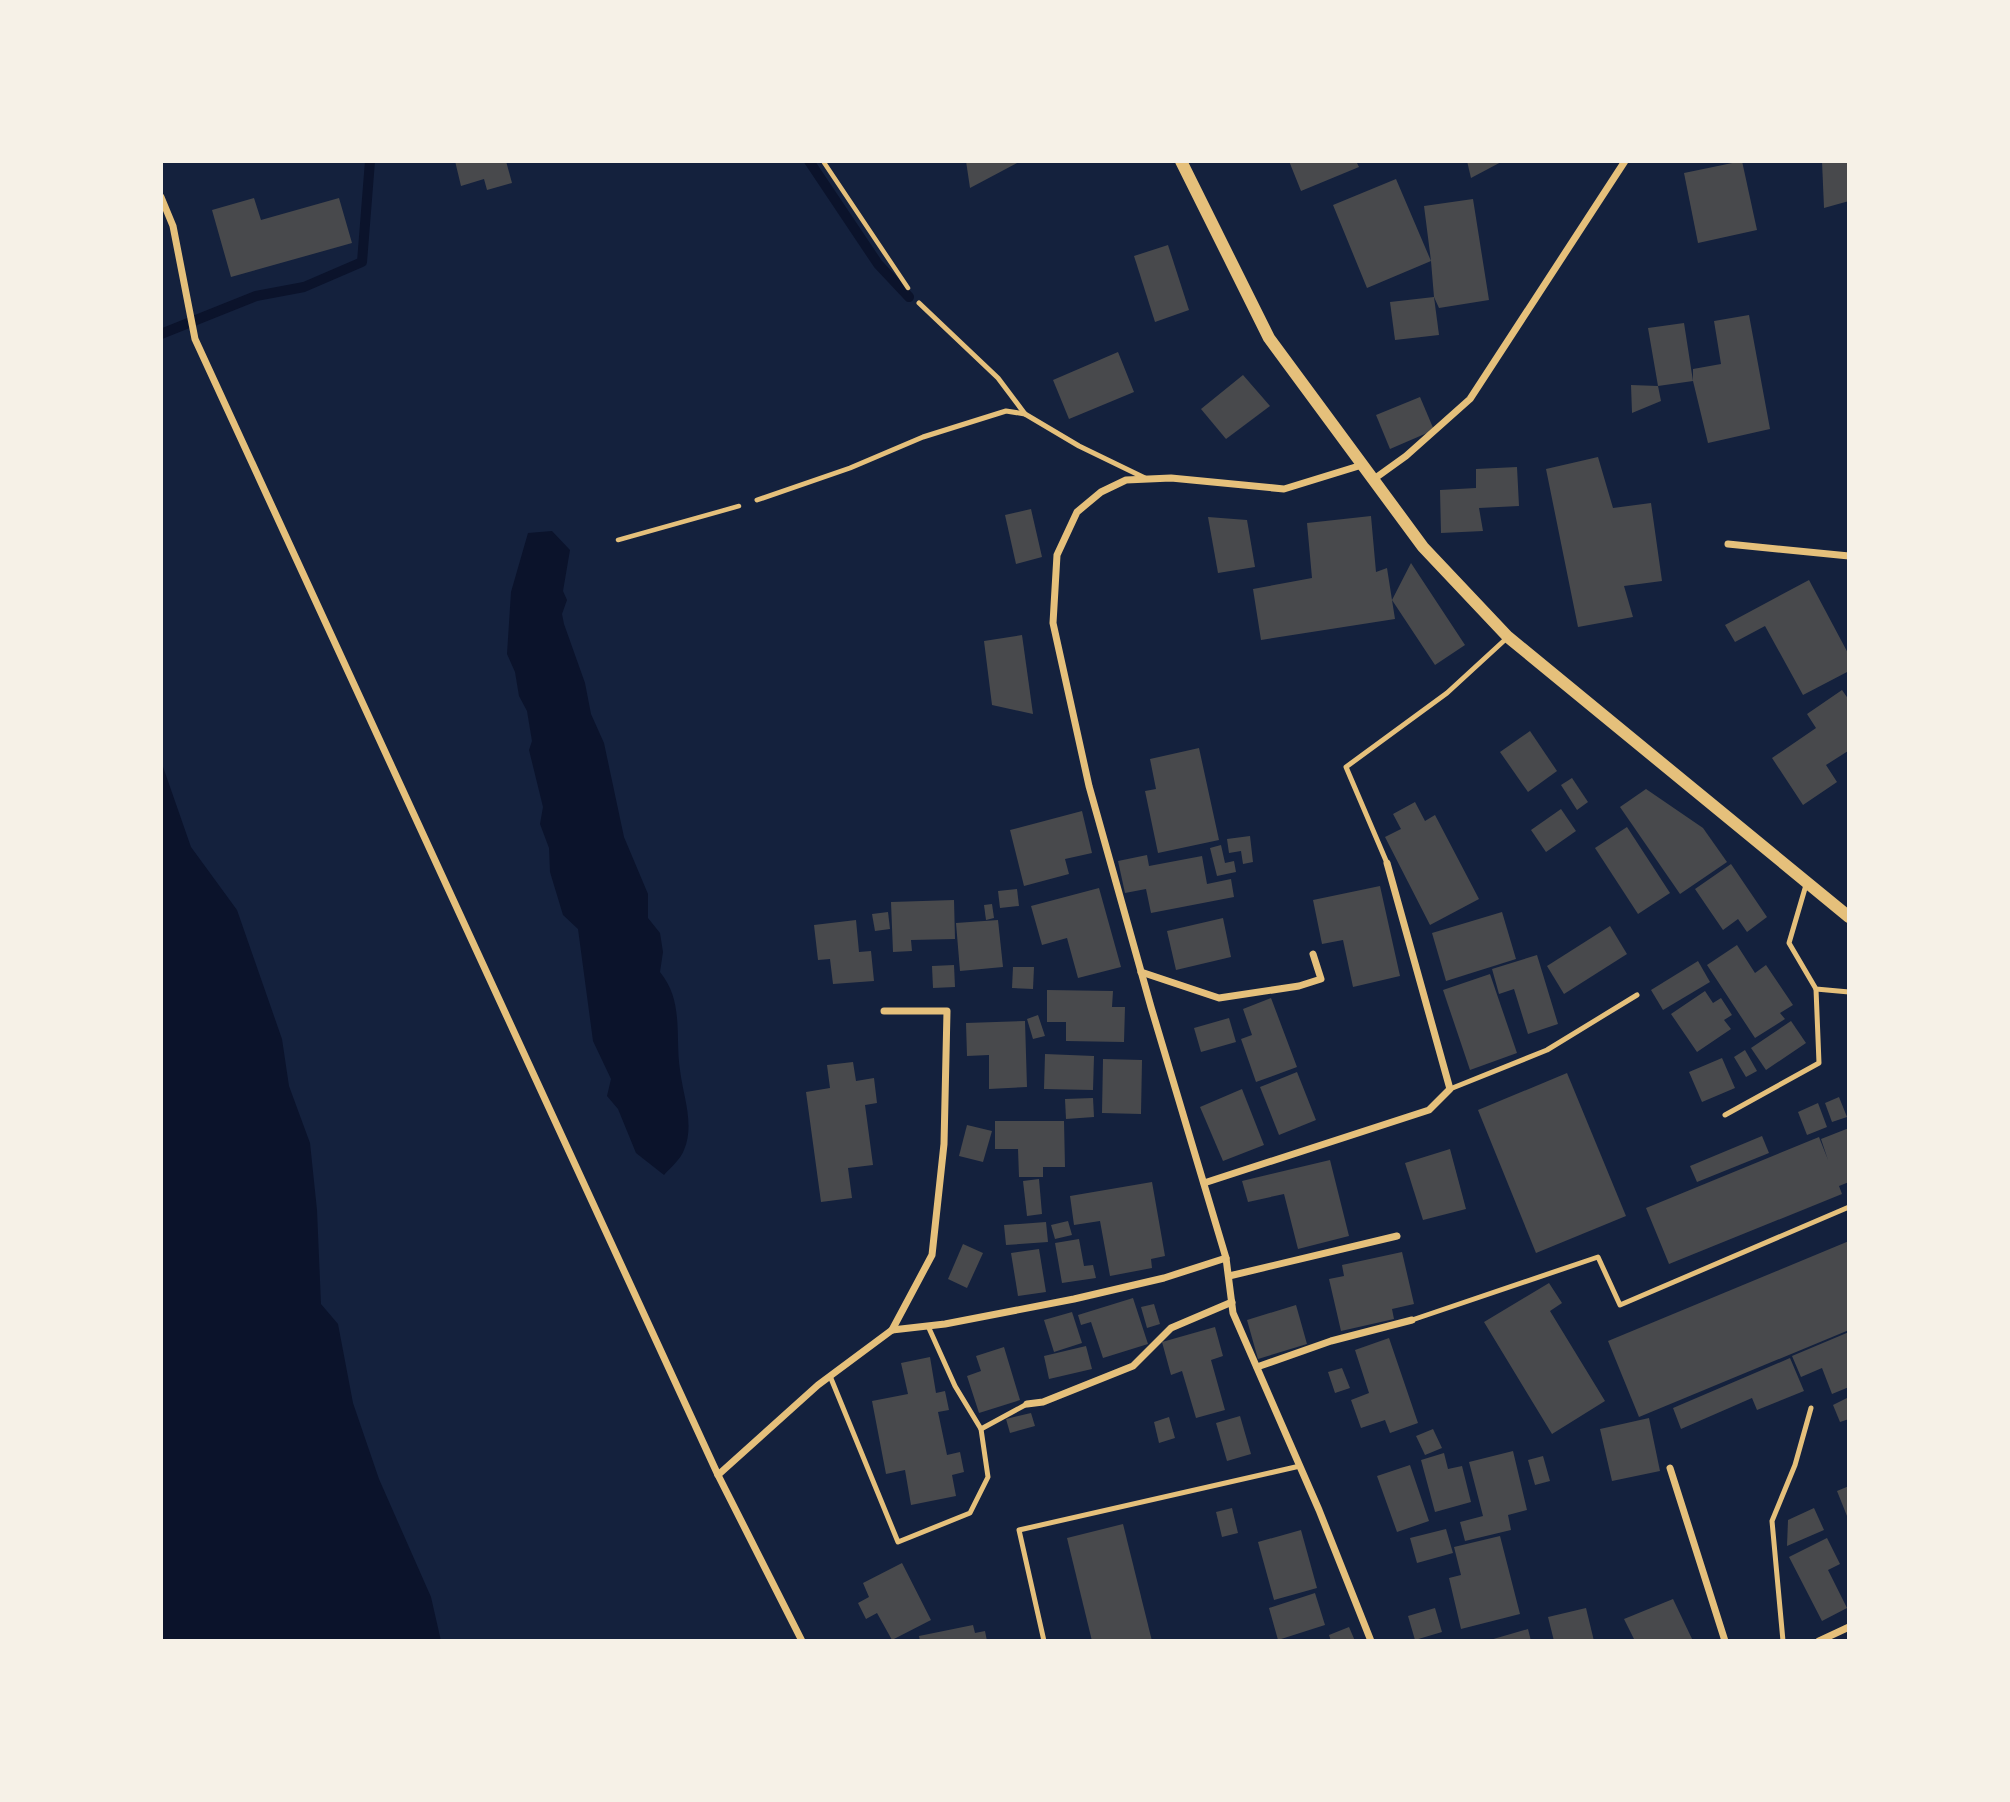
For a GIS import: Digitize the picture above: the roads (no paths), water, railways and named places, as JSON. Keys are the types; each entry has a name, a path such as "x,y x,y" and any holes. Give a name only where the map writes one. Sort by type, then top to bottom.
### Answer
{"street":[{"path":"1181,161 1269,338 1423,547 1508,637 1849,917"},
{"path":"1374,479 1406,456 1470,399 1625,161"},
{"path":"161,197 173,226 195,339 718,1475 802,1641"},
{"path":"1362,465 1284,489 1171,478 1126,480 1101,492 1077,512 1057,555 1052,622 1089,786 1141,972 1227,1258 1232,1303 1371,1641"},
{"path":"1728,544 1849,556"},
{"path":"1204,1183 1429,1110 1450,1089 1387,863"},
{"path":"1141,972 1219,998 1299,986 1321,979 1313,954"},
{"path":"718,1475 830,1376 892,1330 932,1255 944,1144 947,1011 884,1011"},
{"path":"1229,1276 1397,1236"},
{"path":"892,1330 928,1326 1074,1299 1164,1278 1227,1258"},
{"path":"1027,1404 1043,1402 1133,1366 1171,1328 1232,1303"},
{"path":"1257,1367 1331,1341 1412,1320"},
{"path":"1670,1468 1725,1641"},
{"path":"1819,1641 1849,1626"}],"lane":[{"path":"919,303 998,378 1026,414 1079,446 1148,479"},
{"path":"757,500 935,433 1006,411 1026,414"},
{"path":"1387,863 1346,767 1447,693 1508,637"},
{"path":"1725,1115 1819,1063 1816,989 1790,943 1807,882"},
{"path":"1816,989 1849,992"},
{"path":"1450,1089 1547,1049 1637,995"},
{"path":"1412,1320 1598,1257 1620,1305 1849,1207"},
{"path":"830,1376 898,1542 970,1513 988,1477 981,1429 955,1386 928,1326"},
{"path":"981,1429 1027,1404"},
{"path":"1783,1641 1772,1521 1795,1465 1811,1408"},
{"path":"1044,1641 1019,1530 1300,1466"}],"water":[{"path":"552,531 570,550 563,591 567,600 562,614 564,624 585,683 591,714 604,743 624,837 648,894 648,918 660,933 663,952 660,972 668,983 676,1007 680,1070 688,1130 683,1153 664,1175 636,1153 618,1109 607,1096 611,1079 593,1041 578,929 563,915 550,872 549,848 540,824 543,807 529,750 532,741 527,711 519,696 515,672 507,654 511,592 528,533"},
{"path":"161,761 191,847 237,910 282,1039 289,1086 310,1143 317,1210 321,1304 338,1324 353,1403 379,1479 431,1597 441,1641 161,1641"}],"waterway":[{"path":"161,334 256,296 304,287 362,262 370,161"},
{"path":"809,161 878,264 909,297"}]}
